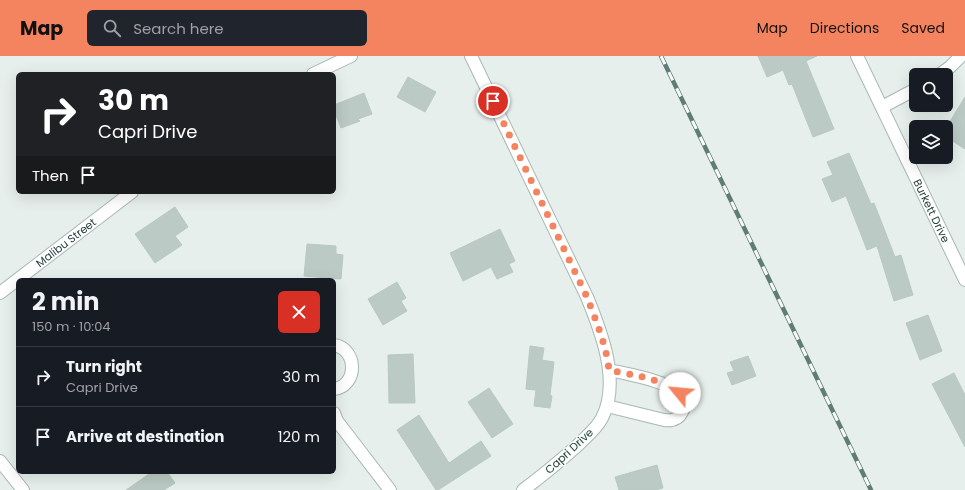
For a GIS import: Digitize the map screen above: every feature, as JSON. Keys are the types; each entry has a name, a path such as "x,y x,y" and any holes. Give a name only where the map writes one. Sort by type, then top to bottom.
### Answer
{"street":[{"path":"317,72 351,56"},
{"name":"Capri Drive","path":"471,56 587,297 605,348 609,370 609,388 602,418 584,440 557,465 523,490"},
{"name":"Burkett Drive","path":"857,56 965,280"},
{"path":"949,68 961,56"},
{"path":"882,107 909,93"},
{"name":"Malibu Street","path":"20,278 129,194"},
{"name":"Malibu Street","path":"0,293 16,281"},
{"path":"336,346 345,349 350,356 352,371 350,379 344,385 336,389"},
{"path":"606,406 664,420 671,420 679,417 684,409 683,399 680,393 671,387 651,380 609,370"},
{"path":"336,418 390,490"},
{"path":"0,461 23,490"}],"building":[{"path":"758,56 817,56 806,61 834,129 813,137 792,84 789,85 783,70 767,77"},
{"path":"408,77 436,92 425,112 397,97"},
{"path":"364,93 372,114 358,119 360,121 341,128 336,115 336,104"},
{"path":"965,97 965,149 953,141 953,120 951,120"},
{"path":"849,153 871,204 874,203 895,257 901,255 913,295 894,301 877,246 867,250 846,196 832,202 822,179 833,175 827,162"},
{"path":"175,207 188,227 175,236 182,245 155,263 135,234"},
{"path":"500,229 515,261 509,264 513,272 497,279 491,267 463,281 450,253"},
{"path":"307,244 336,246 336,254 343,255 341,279 304,276"},
{"path":"397,282 406,298 401,301 407,311 383,325 368,299"},
{"path":"928,315 942,351 920,360 906,323"},
{"path":"530,346 544,348 542,360 554,362 550,408 534,406 536,390 526,389"},
{"path":"413,354 415,403 389,403 388,355"},
{"path":"748,356 756,376 732,385 727,373 734,371 730,362"},
{"path":"954,373 965,395 965,447 932,384"},
{"path":"489,388 513,424 492,438 468,402"},
{"path":"419,415 449,463 481,441 491,456 436,490 397,430"},
{"path":"657,465 663,488 656,490 619,490 615,477"},
{"path":"149,474 168,474 175,483 164,490 126,490"}],"railway":[{"path":"661,56 871,490"}],"route":[{"path":"493,101 587,297 607,354 609,370 651,380 671,387 680,393"}]}
